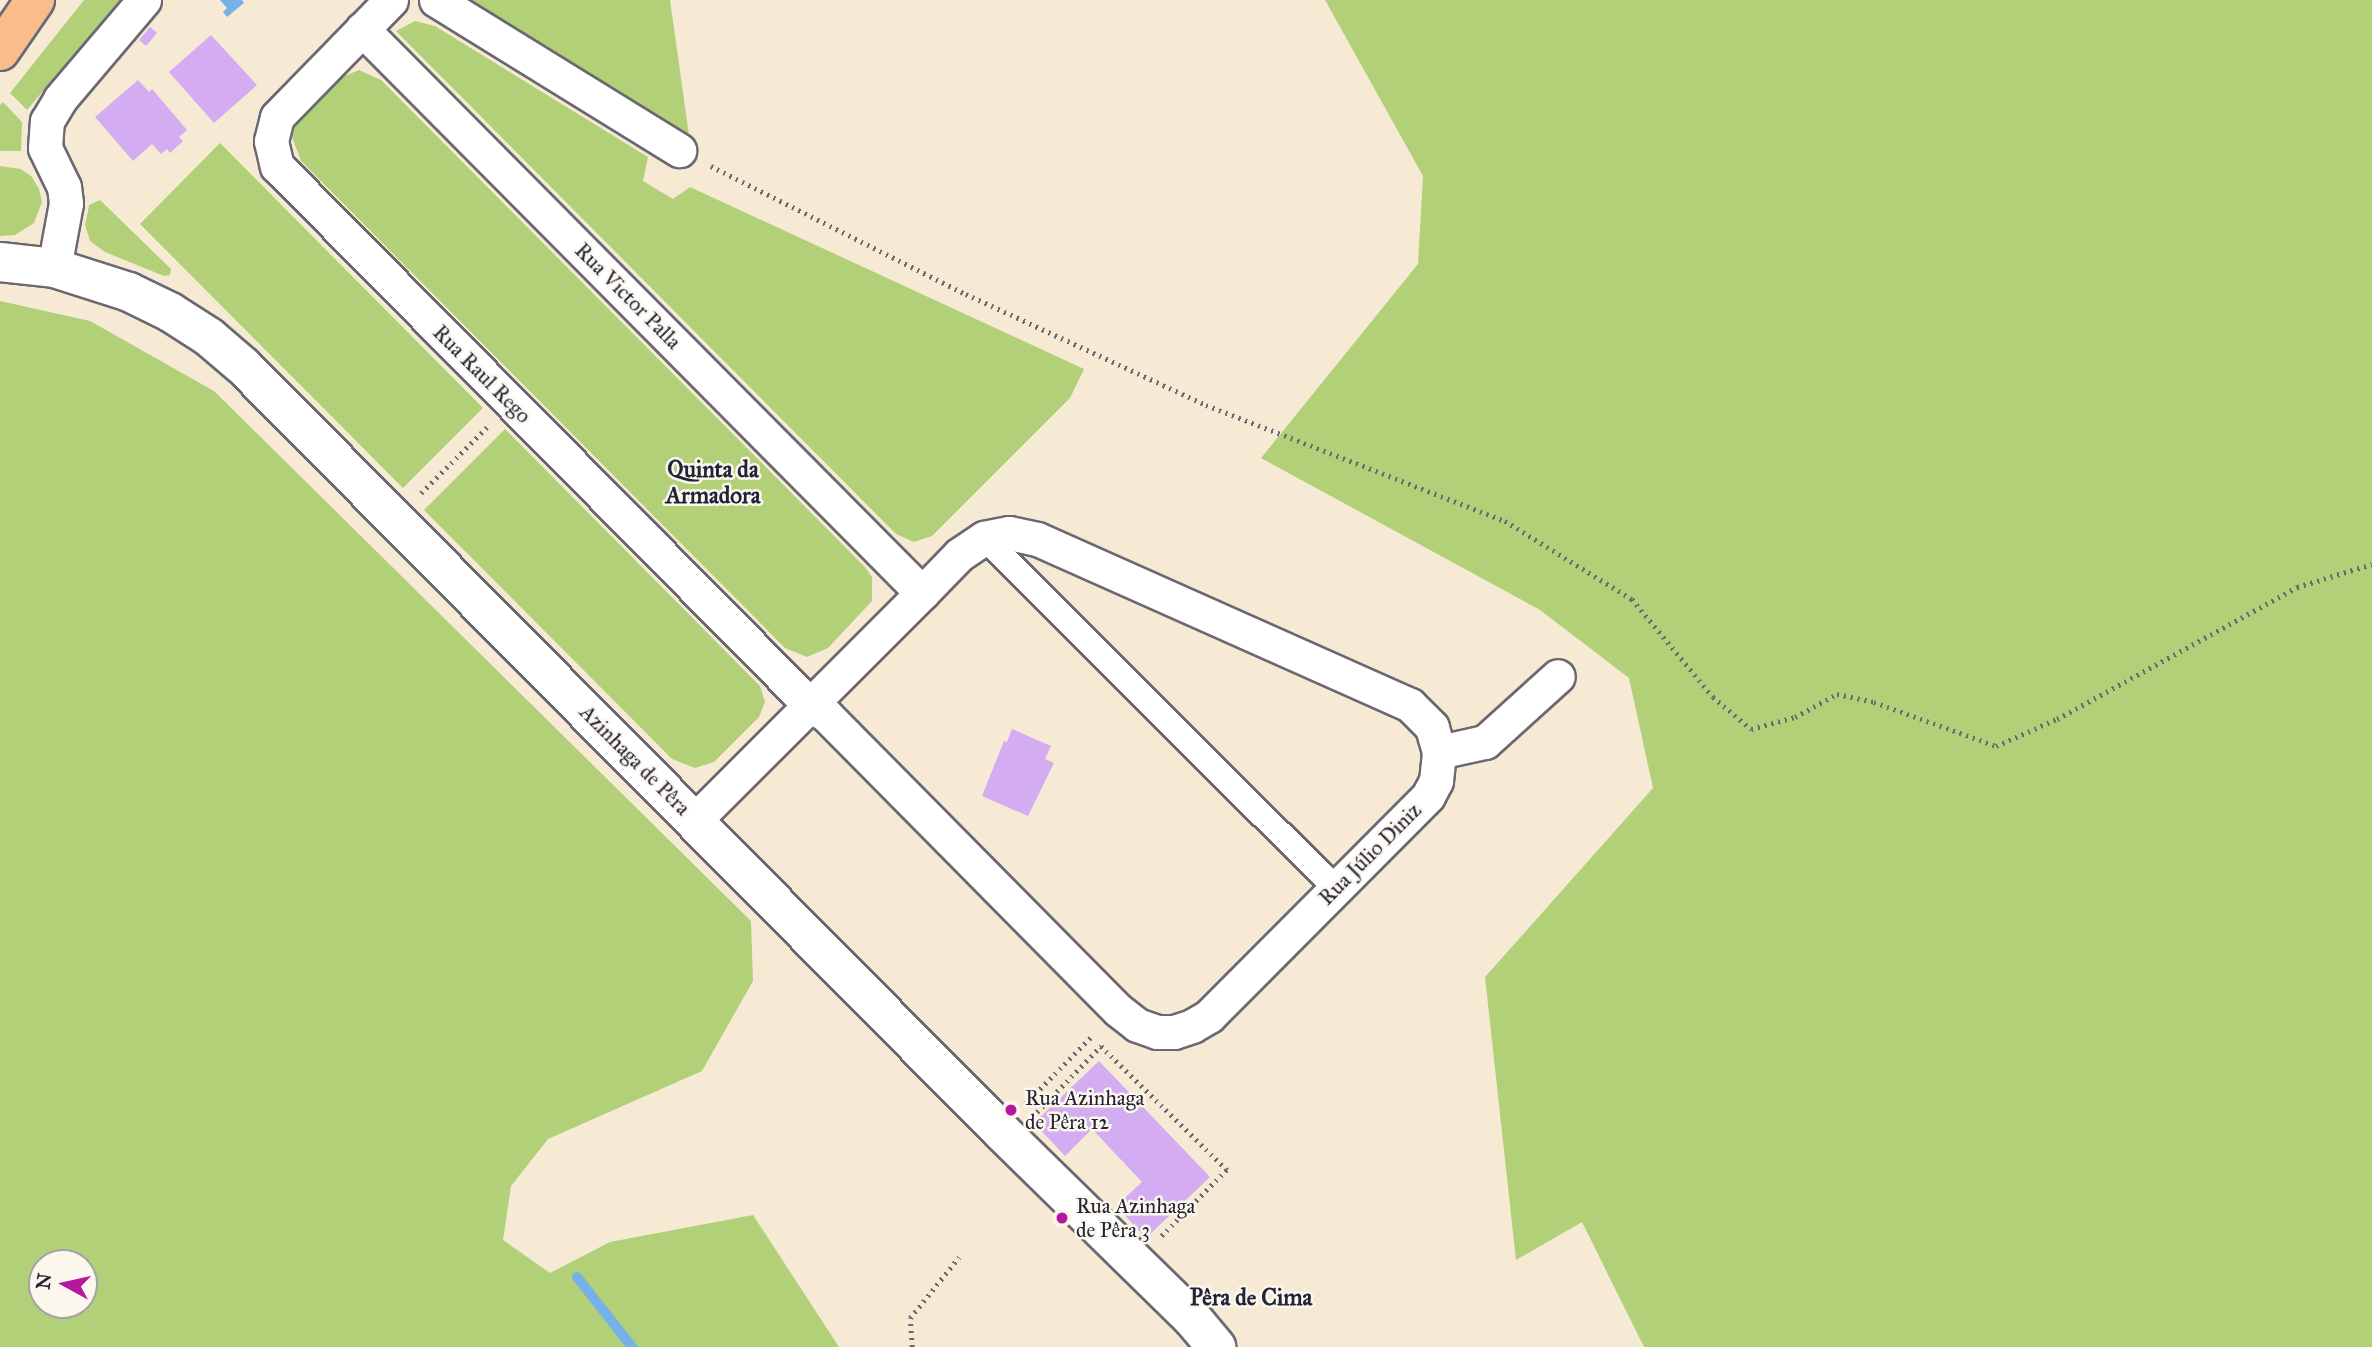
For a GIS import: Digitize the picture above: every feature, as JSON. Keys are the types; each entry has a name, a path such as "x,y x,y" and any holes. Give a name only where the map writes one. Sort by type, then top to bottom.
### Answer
{"main road":[{"path":"0,51 35,0"}],"street":[{"path":"54,268 66,203 64,187 45,148 47,121 60,99 144,0"},
{"path":"362,29 391,0"},
{"path":"436,0 693,157"},
{"name":"Rua Victor Palla","path":"362,29 922,593"},
{"name":"Rua Raul Rego","path":"362,29 277,117 271,141 277,166 810,705"},
{"name":"Azinhaga de Pêra","path":"0,262 54,268 129,292 170,312 209,337 244,367 1001,1131 1192,1318 1216,1347"},
{"path":"695,820 959,555 984,538 1009,533 1037,539 1410,705 1432,727 1439,752 1485,742 1558,676"},
{"path":"984,538 1336,889"},
{"name":"Rua Júlio Diniz","path":"810,705 826,715 1118,1010 1137,1025 1157,1032 1174,1032 1209,1016 1428,796 1436,781 1439,752"}],"path":[{"path":"693,157 965,294 1206,405 1505,521 1632,599 1713,697 1751,729 1795,717 1837,694 1874,702 1996,746 2057,719 2297,587 2372,564"},
{"path":"414,500 495,419"},
{"path":"1118,1010 1019,1109 1036,1112 1101,1046 1227,1170 1136,1263"},
{"path":"912,1347 909,1318 959,1257"}],"green space":[{"path":"84,0 120,0 27,110 10,93"},
{"path":"471,0 670,0 689,135"},
{"path":"1325,0 2372,0 2372,1347 1644,1347 1582,1222 1516,1260 1485,977 1653,788 1629,678 1540,610 1261,458 1418,264 1423,176"},
{"path":"415,21 435,26 648,157 643,181 673,199 690,187 1084,369 1070,398 932,536 914,542 896,534 396,31"},
{"path":"359,70 381,80 865,567 872,577 872,601 828,648 807,657 785,648 301,161 292,137 294,125 335,80"},
{"path":"3,102 22,122 21,151 0,151 0,105"},
{"path":"220,143 483,408 403,488 140,224"},
{"path":"0,166 21,169 32,177 42,202 34,223 15,235 0,236"},
{"path":"100,200 171,269 170,275 164,276 105,252 90,241 85,225 89,205"},
{"path":"0,301 90,321 214,391 751,921 753,981 702,1071 548,1139 511,1186 503,1240 550,1273 610,1242 753,1215 839,1347 0,1347"},
{"path":"505,429 760,686 765,702 759,717 714,762 695,768 672,759 424,510"}],"water":[{"path":"220,0 242,0 244,3 227,17 223,12 227,8"}],"building":[{"path":"150,27 157,33 146,46 139,40"},
{"path":"211,35 257,85 214,123 169,72"},
{"path":"138,80 149,92 152,89 187,130 179,137 183,141 170,153 167,149 161,154 152,144 133,161 95,117"},
{"path":"1012,729 1051,746 1045,759 1054,763 1028,816 982,796 1004,741 1007,742"},
{"path":"1099,1061 1210,1177 1146,1238 1116,1206 1142,1182 1092,1129 1065,1156 1034,1123"}],"waterway":[{"path":"577,1277 632,1347"}],"place":[{"name":"Rua Azinhaga de Pêra 12","path":"1011,1110"},
{"name":"Rua Azinhaga de Pêra 3","path":"1062,1218"}],"district":[{"name":"Quinta da Armadora","path":"713,482"},
{"name":"Pêra de Cima","path":"1251,1297"}]}
